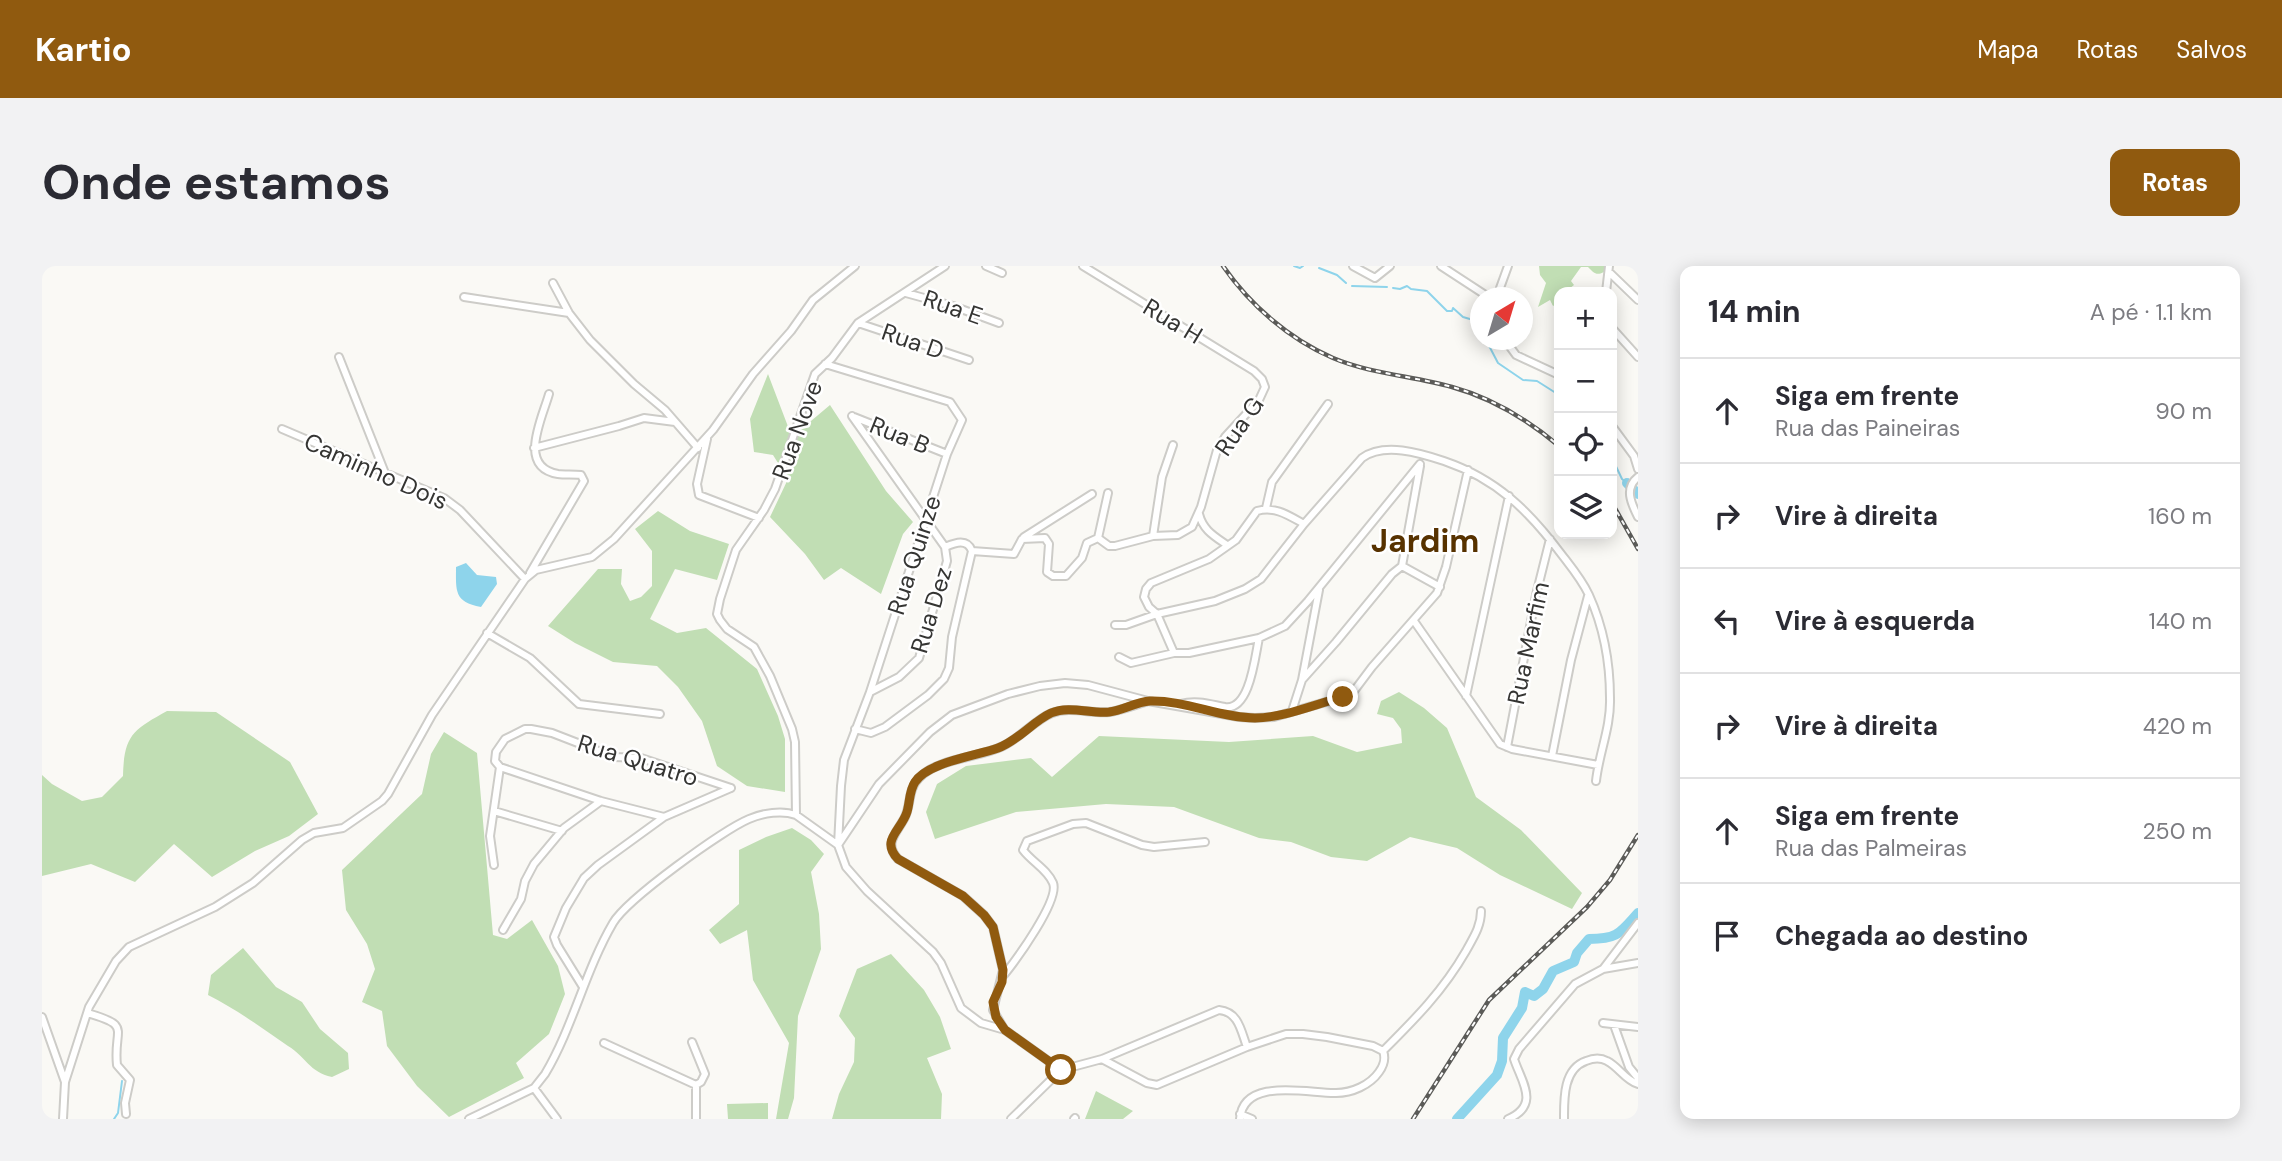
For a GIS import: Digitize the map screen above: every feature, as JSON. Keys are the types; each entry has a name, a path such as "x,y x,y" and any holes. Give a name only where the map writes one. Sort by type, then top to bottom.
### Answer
{"street":[{"path":"527,577 542,568 597,554 614,539 698,448 813,300 855,266"},
{"name":"Rua Nove","path":"796,816 795,742 788,717 754,648 727,629 720,620 717,614 720,599 736,550 759,518 775,489 812,379 858,323 944,266"},
{"path":"987,266 1002,272"},
{"name":"Rua H","path":"1083,266 1223,351 1262,379"},
{"path":"1353,266 1375,278 1390,266"},
{"path":"1443,266 1474,287"},
{"path":"1500,287 1508,266"},
{"path":"1607,287 1609,269"},
{"path":"1609,269 1638,300"},
{"path":"553,283 569,313 603,355 677,422 698,448"},
{"name":"Rua E","path":"906,293 999,323"},
{"path":"464,297 569,313"},
{"name":"Rua D","path":"858,323 969,360"},
{"path":"1617,334 1638,357"},
{"path":"1512,350 1516,355 1554,373"},
{"path":"339,357 386,473"},
{"name":"Rua Quinze","path":"825,364 950,402 962,420 947,454 870,692"},
{"name":"Rua G","path":"1198,512 1217,450 1264,393 1262,379"},
{"path":"63,1119 65,1082 87,1013 116,961 129,947 215,908 253,883 302,840 314,833 343,828 388,794 432,715 527,577 579,493 584,478 581,475 559,474 541,467 534,455 549,394"},
{"path":"1266,508 1272,482 1328,404"},
{"name":"Rua B","path":"852,416 947,454"},
{"name":"Rua Dez","path":"852,416 945,547 947,561 919,658 900,677 870,692"},
{"path":"534,448 644,418 677,422"},
{"name":"Caminho Dois","path":"282,429 453,504 527,577"},
{"path":"1617,433 1634,456 1638,469"},
{"path":"707,437 696,491 702,498 759,518"},
{"path":"1153,536 1162,477 1173,445"},
{"path":"1115,625 1126,625 1157,614 1215,601 1245,589 1267,573 1304,524 1362,458 1378,450 1424,455 1468,470 1509,496 1529,513 1550,539 1588,594 1605,644 1609,675 1609,718 1596,781"},
{"path":"1302,680 1392,574 1402,566 1420,464 1424,455"},
{"path":"1119,657 1130,663 1174,653 1189,653 1259,638 1285,626 1420,464"},
{"path":"838,845 879,784 899,761 952,715 1008,694 1040,686 1088,685 1148,701 1239,717 1274,717 1343,697 1354,691 1431,602 1440,587 1468,470"},
{"path":"1635,479 1629,490 1630,502 1638,517"},
{"path":"1022,539 1048,540 1047,572 1053,576 1066,576 1082,558 1087,544 1098,538 1108,493"},
{"path":"972,551 1014,554 1030,531 1092,494"},
{"path":"1466,696 1509,496"},
{"path":"1174,653 1157,614 1149,607 1144,597 1151,583 1209,559 1236,540 1257,511 1266,508 1285,513 1304,524"},
{"path":"1098,538 1109,546 1115,546 1153,536 1186,532 1196,523 1198,512"},
{"path":"1198,512 1202,525 1209,533 1227,545"},
{"name":"Rua Marfim","path":"1507,747 1536,595 1550,539"},
{"path":"855,729 871,733 885,727 929,695 949,668 952,637 972,551 969,545 961,542 945,547"},
{"path":"1402,566 1440,587"},
{"path":"1292,710 1302,680 1319,588"},
{"path":"1552,756 1571,660 1588,594"},
{"path":"1414,621 1496,739 1507,747 1598,765"},
{"path":"487,633 530,657 579,704 660,715"},
{"path":"1177,705 1194,702 1229,708 1237,706 1246,695 1259,638"},
{"path":"870,692 841,772 838,845 851,875 933,951 961,1008 981,1023 1005,1030 1061,1070"},
{"path":"1003,977 993,927 984,915 963,896 898,859 892,852 891,839 905,817 916,780 931,769 1001,747 1024,734 1051,713 1068,710 1108,712 1148,701"},
{"name":"Rua Quatro","path":"525,729 551,733 614,758 641,758 731,789 664,817 601,801 500,767 495,761 496,752 505,739 525,729"},
{"path":"494,865 491,836 500,767"},
{"path":"503,930 521,899 525,881 534,864 562,831 601,801"},
{"path":"494,811 562,831"},
{"path":"469,1119 534,1088 553,1061 583,987 615,920 646,889 751,818 780,813 796,816 838,845"},
{"path":"583,987 554,937 566,908 584,878 664,817"},
{"path":"1005,1030 993,1010 993,1002 1003,977 1034,932 1055,888 1047,873 1023,850 1027,841 1073,824 1086,823 1142,845 1154,847 1205,842"},
{"path":"1382,1051 1432,1002 1451,977 1476,934 1481,911"},
{"path":"1603,969 1638,923"},
{"path":"1613,955 1620,967"},
{"path":"1508,1119 1513,1117 1526,1101 1526,1085 1514,1059 1519,1049 1575,984 1603,969 1638,963"},
{"path":"1011,1119 1061,1070 1102,1059 1219,1010 1236,1017 1247,1047"},
{"path":"87,1013 110,1019 117,1025 117,1065 130,1080 124,1103 126,1114"},
{"path":"42,1020 65,1082"},
{"path":"1603,1023 1638,1027"},
{"path":"1614,1025 1629,1067 1638,1077"},
{"path":"1102,1059 1147,1083 1157,1085 1247,1047 1286,1034 1303,1034 1373,1046 1382,1051 1385,1057 1377,1076 1353,1091 1339,1094 1289,1089 1255,1096 1245,1105 1240,1116 1252,1119"},
{"path":"692,1042 705,1074 704,1079 696,1085"},
{"path":"604,1043 696,1085"},
{"path":"1564,1119 1568,1082 1581,1063 1597,1058 1606,1060 1638,1084"},
{"path":"696,1085 696,1119"},
{"path":"534,1088 557,1119"}],"green space":[{"path":"1539,266 1605,266 1604,272 1599,274 1588,267 1581,267 1571,281 1574,285 1571,287 1554,287 1553,306 1550,300 1538,307 1546,283 1540,275"},
{"path":"768,374 792,437 830,405 886,491 913,522 903,534 881,594 841,568 824,580 805,554 770,517 788,479 773,455 754,452 750,419"},
{"path":"658,511 690,531 729,544 717,580 675,569 650,619 677,633 706,628 757,669 785,739 785,792 747,786 717,766 702,721 678,687 657,666 613,662 548,626 598,569 622,569 621,584 630,601 641,597 652,586 652,551 635,529"},
{"path":"1399,692 1424,708 1447,728 1476,797 1521,830 1582,893 1572,909 1500,875 1457,848 1410,837 1367,861 1331,857 1291,842 1259,838 1174,807 1106,804 1016,812 935,839 926,812 937,784 966,766 1031,758 1052,777 1099,736 1229,742 1313,736 1357,752 1402,743 1401,729 1393,718 1377,714 1381,701"},
{"path":"167,711 216,712 290,762 318,814 289,836 255,851 212,877 174,844 135,882 91,864 42,876 42,775 82,801 102,797 123,776 128,742 133,735 146,723"},
{"path":"444,732 477,753 493,935 507,939 532,920 558,966 565,994 549,1034 516,1063 524,1078 449,1117 417,1086 387,1046 382,1011 362,1002 375,969 367,944 346,910 342,870 422,794 431,754"},
{"path":"792,828 811,840 824,854 811,872 819,914 821,949 798,1016 794,1098 788,1119 776,1119 789,1043 753,980 747,930 720,944 709,930 739,904 739,850"},
{"path":"243,948 276,987 302,1002 320,1029 348,1053 349,1069 332,1077 318,1072 294,1050 208,995 211,975"},
{"path":"891,954 924,990 940,1017 951,1049 927,1058 942,1094 941,1119 832,1119 839,1094 854,1062 855,1038 839,1016 857,969"},
{"path":"1096,1091 1133,1111 1123,1119 1085,1119"},
{"path":"768,1103 768,1119 728,1119 727,1104"}],"water":[{"path":"466,563 477,575 496,577 497,584 481,607 466,602 458,594 456,567"}],"waterway":[{"path":"1294,266 1303,266"},
{"path":"1319,268 1337,275 1346,283"},
{"path":"1352,286 1387,287"},
{"path":"1393,288 1407,286 1427,291 1447,311 1452,311 1453,308 1470,319"},
{"path":"1491,350 1498,363 1523,380 1537,381 1554,392"},
{"path":"1617,468 1627,483"},
{"path":"1627,483 1638,494"},
{"path":"1457,1119 1497,1075 1502,1061 1503,1038 1522,1008 1525,992 1534,996 1543,989 1553,971 1574,962 1577,953 1589,939 1618,934 1638,913"},
{"path":"114,1119 118,1113 122,1081"}],"railway":[{"path":"1223,266 1245,294 1272,320 1317,350 1362,368 1437,383 1481,397 1535,427 1554,442"},
{"path":"1617,512 1638,549"},
{"path":"1413,1119 1489,1000 1587,907 1610,880 1638,835"}],"district":[{"name":"Jardim","path":"1425,541"}],"route":[{"path":"1061,1070 1005,1030 996,1017 993,1002 1002,982 1003,970 993,927 984,915 963,896 898,859 892,852 891,839 905,817 916,780 931,769 1001,747 1024,734 1051,713 1068,710 1108,712 1148,701 1239,717 1274,717 1343,697"}]}
